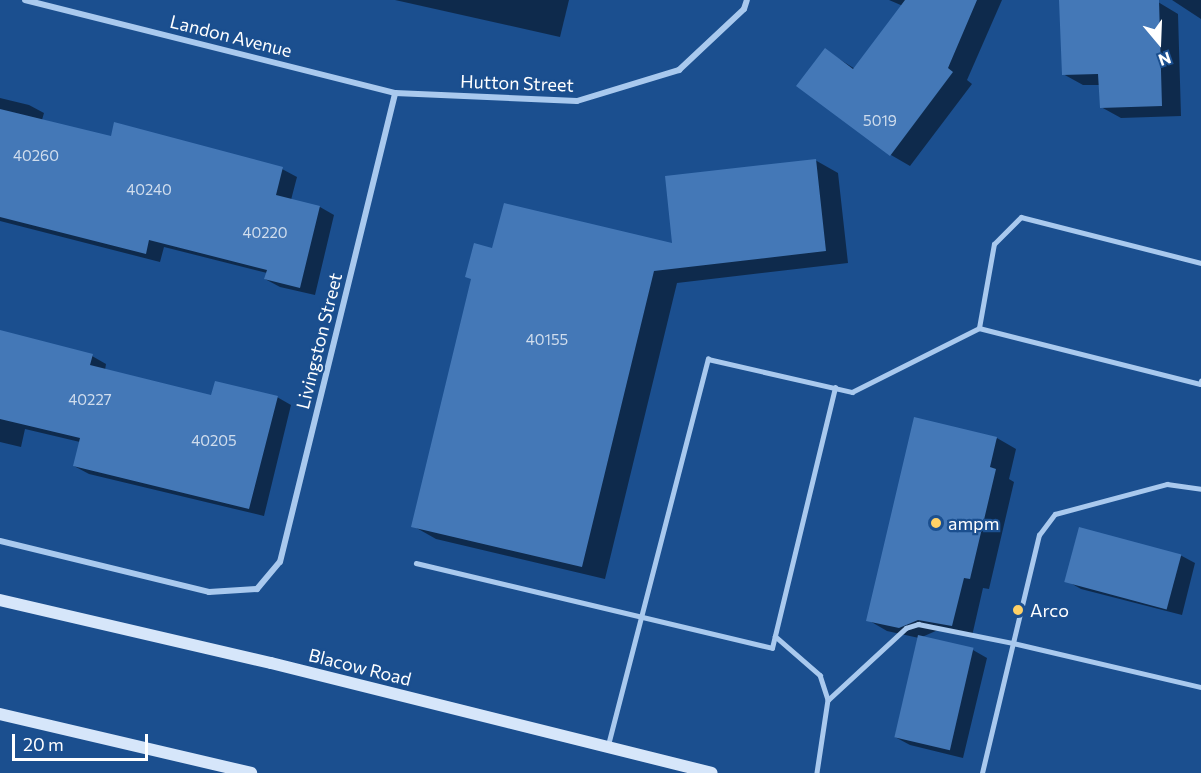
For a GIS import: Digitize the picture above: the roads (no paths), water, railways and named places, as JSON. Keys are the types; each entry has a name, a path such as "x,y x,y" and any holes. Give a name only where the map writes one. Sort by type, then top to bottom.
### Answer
{"main road":[{"name":"Blacow Road","path":"0,600 711,773"},
{"path":"0,714 251,773"}],"street":[{"name":"Landon Avenue","path":"25,0 395,93"},
{"name":"Hutton Street","path":"395,93 577,101 679,70 744,9 747,0"},
{"name":"Livingston Street","path":"0,540 209,592 257,589 280,562 395,93"}],"lane":[{"path":"979,328 994,244 1021,217 1201,263"},
{"path":"607,747 708,358 852,392 979,328 1200,384 1201,381"},
{"path":"416,563 641,614 772,648 835,387"},
{"path":"982,773 1039,535 1055,514 1167,484 1201,489"},
{"path":"828,700 906,628 918,624 1013,643 1201,687"},
{"path":"775,636 800,654 820,675 828,700 817,773"}],"place":[{"name":"ampm","path":"936,523"},
{"name":"Arco","path":"1018,610"}]}
